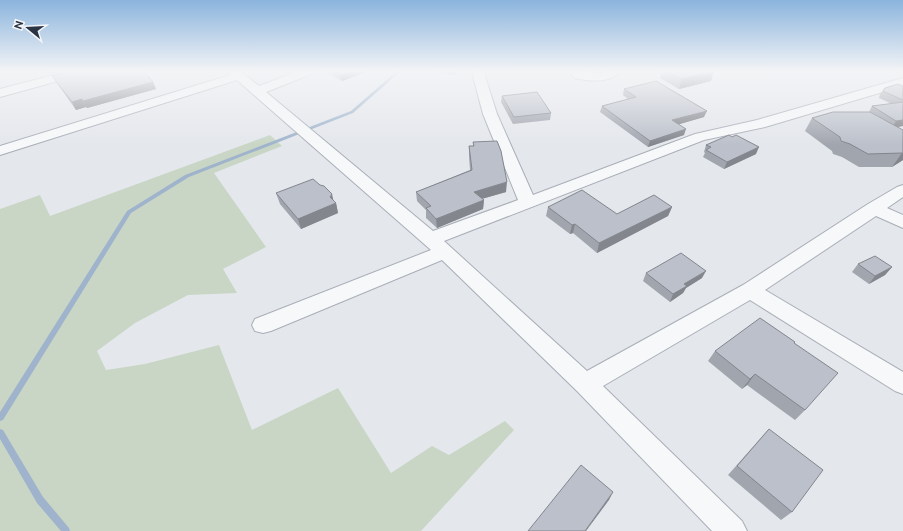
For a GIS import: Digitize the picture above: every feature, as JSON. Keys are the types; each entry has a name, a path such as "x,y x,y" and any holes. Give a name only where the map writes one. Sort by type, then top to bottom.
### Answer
{"street":[{"path":"0,151 169,96"},
{"path":"263,96 438,246 585,384 732,531"},
{"path":"485,96 490,114 528,203"},
{"path":"263,325 438,246 528,203 700,137 760,124 856,96"},
{"path":"585,384 750,290 903,190"},
{"path":"874,208 903,222"},
{"path":"750,290 903,384"}],"green space":[{"path":"270,135 282,146 214,173 266,247 223,269 237,293 188,295 135,323 97,351 106,370 145,364 219,345 252,430 338,388 391,473 432,446 449,455 505,421 514,430 421,531 0,531 0,209 40,195 50,216"}],"building":[{"path":"67,96 102,96 83,101 82,99 72,102"},
{"path":"502,96 540,96 551,113 514,117"},
{"path":"634,96 681,96 707,111 672,120 686,129 650,141 602,106 636,97"},
{"path":"894,96 903,96 903,100"},
{"path":"903,102 903,120 896,121 872,106"},
{"path":"833,112 870,112 903,130 903,153 868,154 850,144 841,141 840,137 812,118"},
{"path":"729,135 732,137 736,135 759,147 727,162 706,150 711,147 706,145"},
{"path":"497,141 501,151 507,182 474,192 484,200 436,219 426,208 431,206 416,192 472,170 469,146 474,146 473,142"},
{"path":"313,179 320,185 324,186 332,194 330,197 336,203 298,219 276,193"},
{"path":"582,190 617,214 654,195 672,207 599,243 575,224 572,225 548,207"},
{"path":"681,253 706,271 684,284 687,286 673,294 646,273"},
{"path":"875,256 892,267 875,276 858,264"},
{"path":"760,318 838,373 805,410 755,374 750,379 715,351"},
{"path":"769,429 823,470 792,512 737,466"},
{"path":"581,465 613,492 585,531 528,531"}],"waterway":[{"path":"0,418 129,212 187,176 352,112 371,96"},
{"path":"0,432 40,500 66,531"}]}
